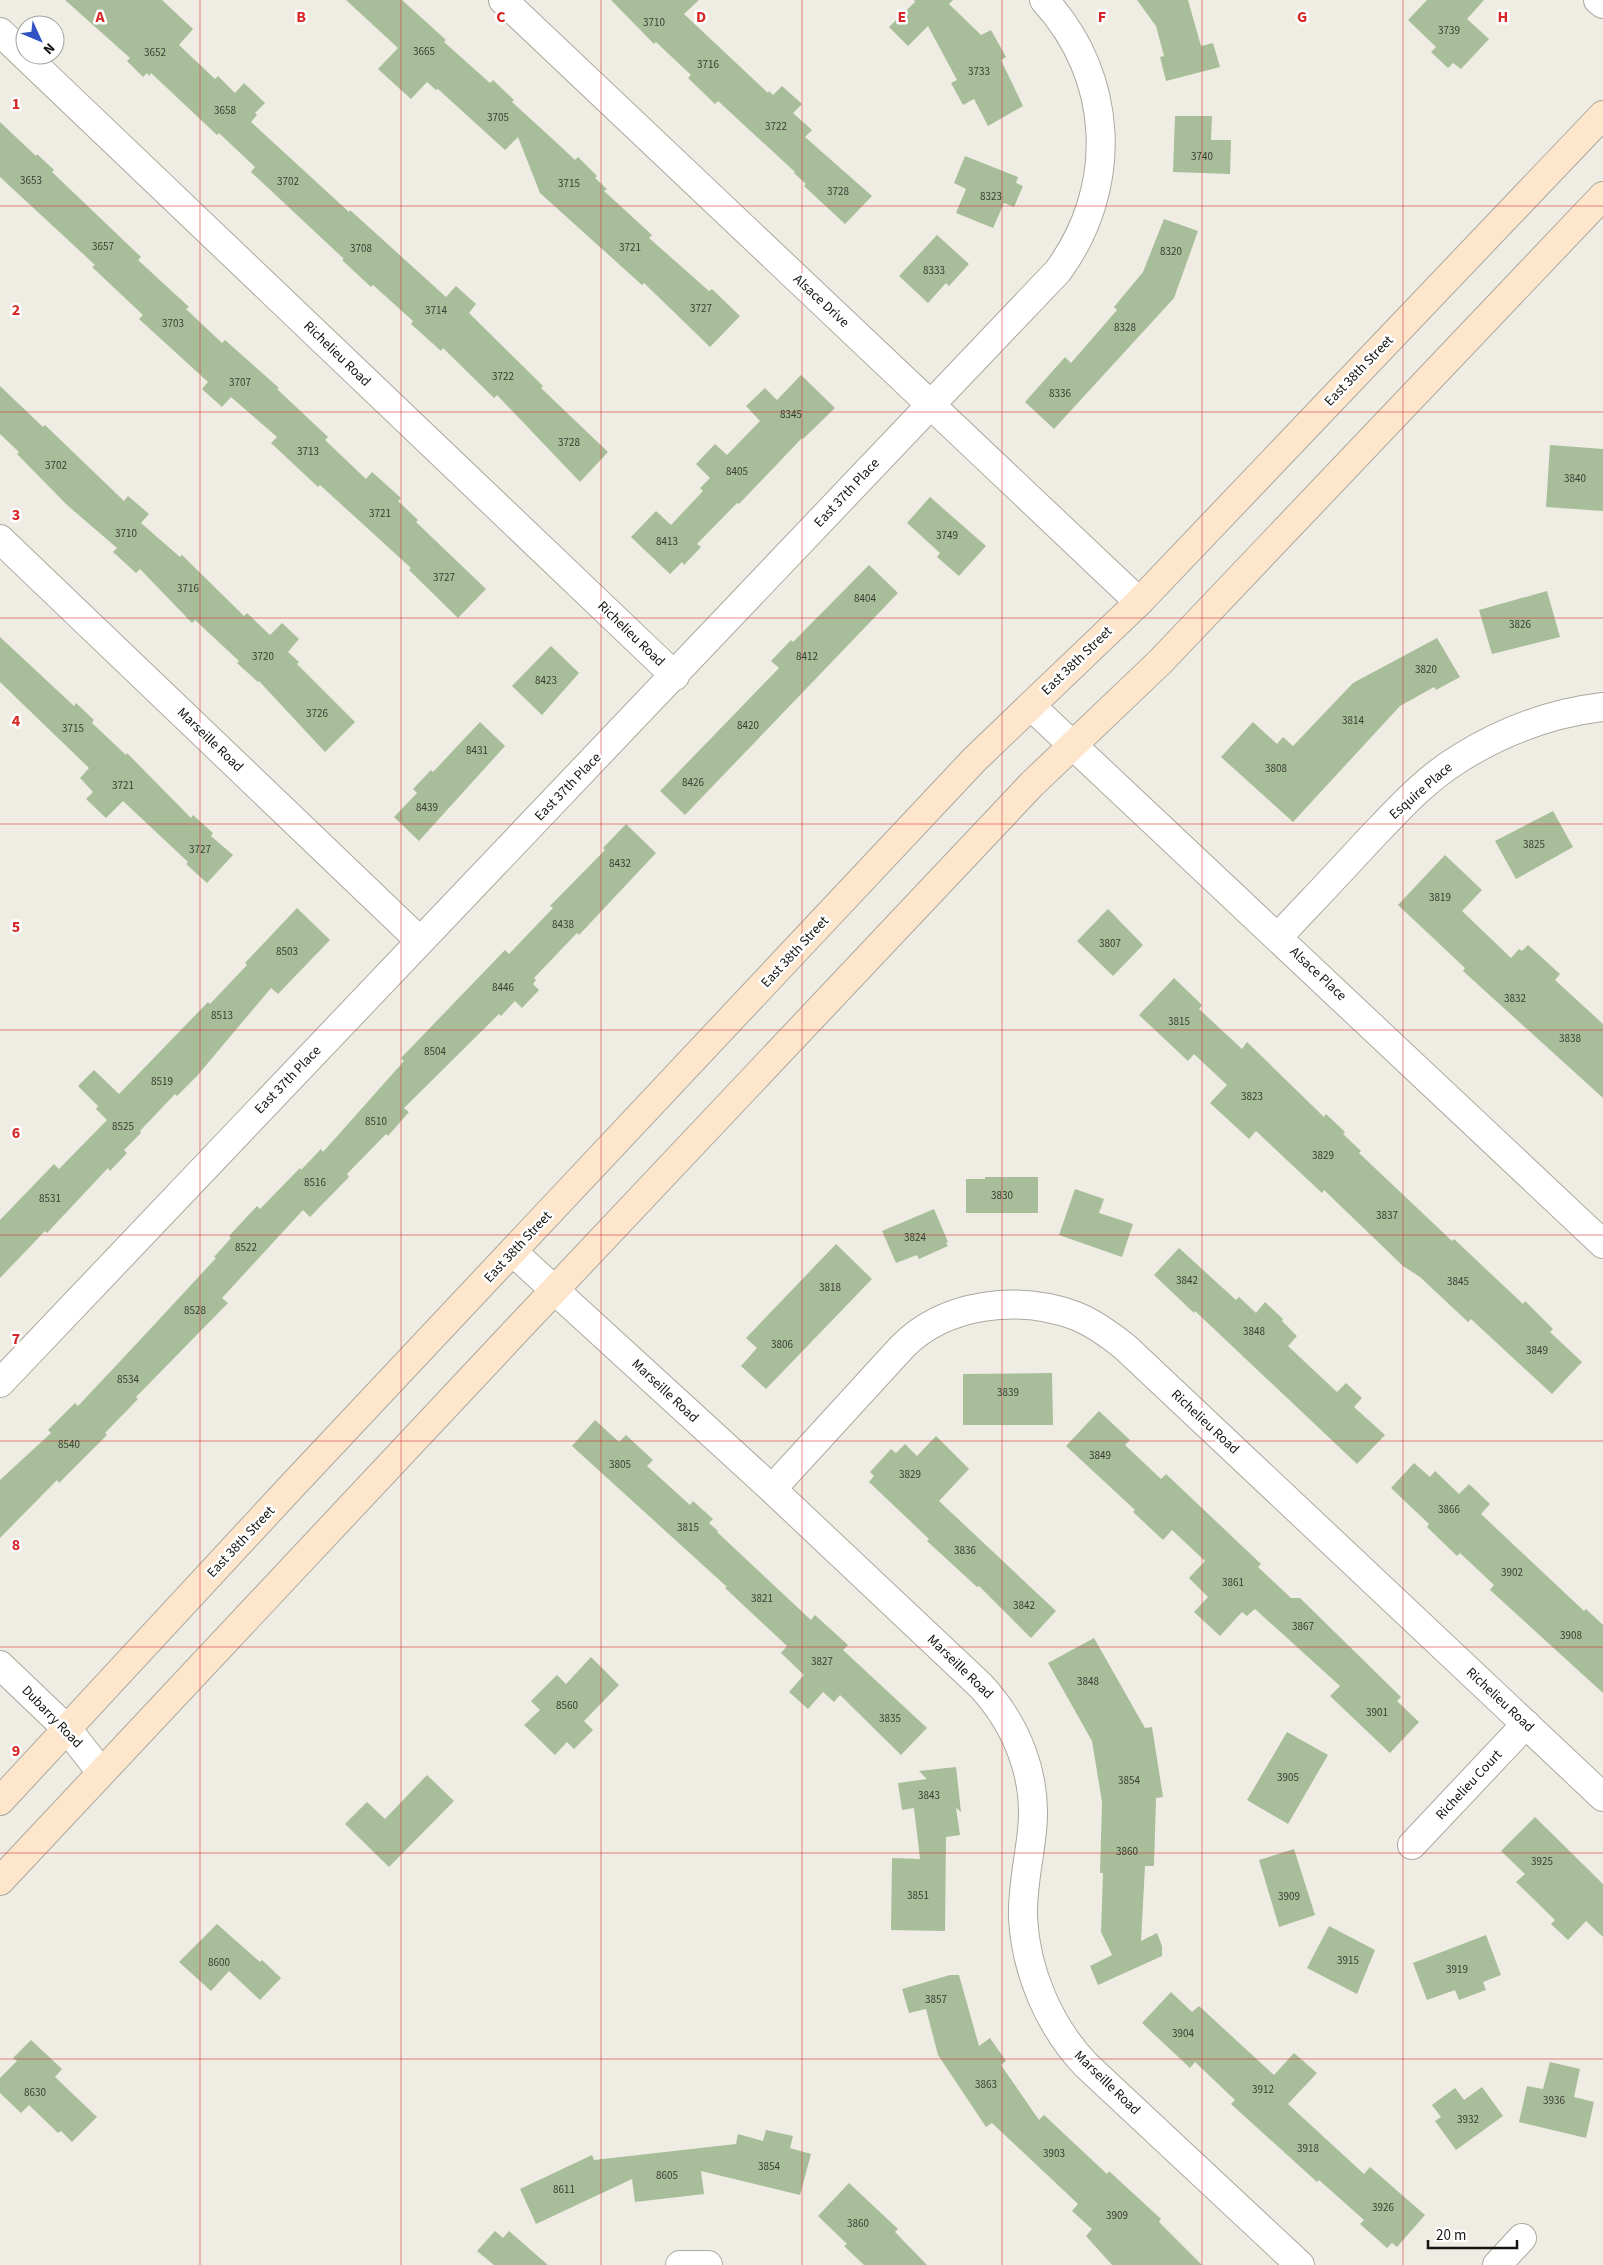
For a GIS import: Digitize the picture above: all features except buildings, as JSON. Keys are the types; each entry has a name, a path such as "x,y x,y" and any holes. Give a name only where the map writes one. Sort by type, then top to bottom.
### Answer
{"main road":[{"name":"East 38th Street","path":"0,1801 68,1730 298,1480 975,759 1139,602 1603,115"},
{"path":"0,1881 1032,784 1160,662 1603,196"}],"street":[{"name":"Alsace Drive","path":"504,0 1139,602"},
{"name":"East 37th Place","path":"0,1383 1058,272 1081,236 1091,210 1100,169 1101,142 1093,87 1072,36 1044,0"},
{"path":"1598,0 1603,4"},
{"name":"Richelieu Road","path":"0,32 675,676"},
{"name":"Marseille Road","path":"0,539 420,941"},
{"name":"Alsace Place","path":"1031,706 1603,1244"},
{"name":"Esquire Place","path":"1278,937 1402,806 1434,776 1457,760 1535,722 1577,711 1603,707"},
{"name":"Marseille Road","path":"514,1252 772,1489 981,1686 1000,1708 1014,1732 1029,1774 1033,1802 1024,1903 1026,1944 1033,1973 1043,2000 1063,2037 1086,2065 1300,2265"},
{"name":"Richelieu Road","path":"772,1489 907,1342 923,1329 948,1316 975,1308 1016,1304 1055,1309 1076,1316 1097,1327 1125,1347 1603,1797"},
{"name":"Dubarry Road","path":"0,1665 68,1730 101,1772"},
{"name":"Richelieu Court","path":"1412,1845 1526,1724"},
{"path":"1497,2265 1522,2238"}]}
